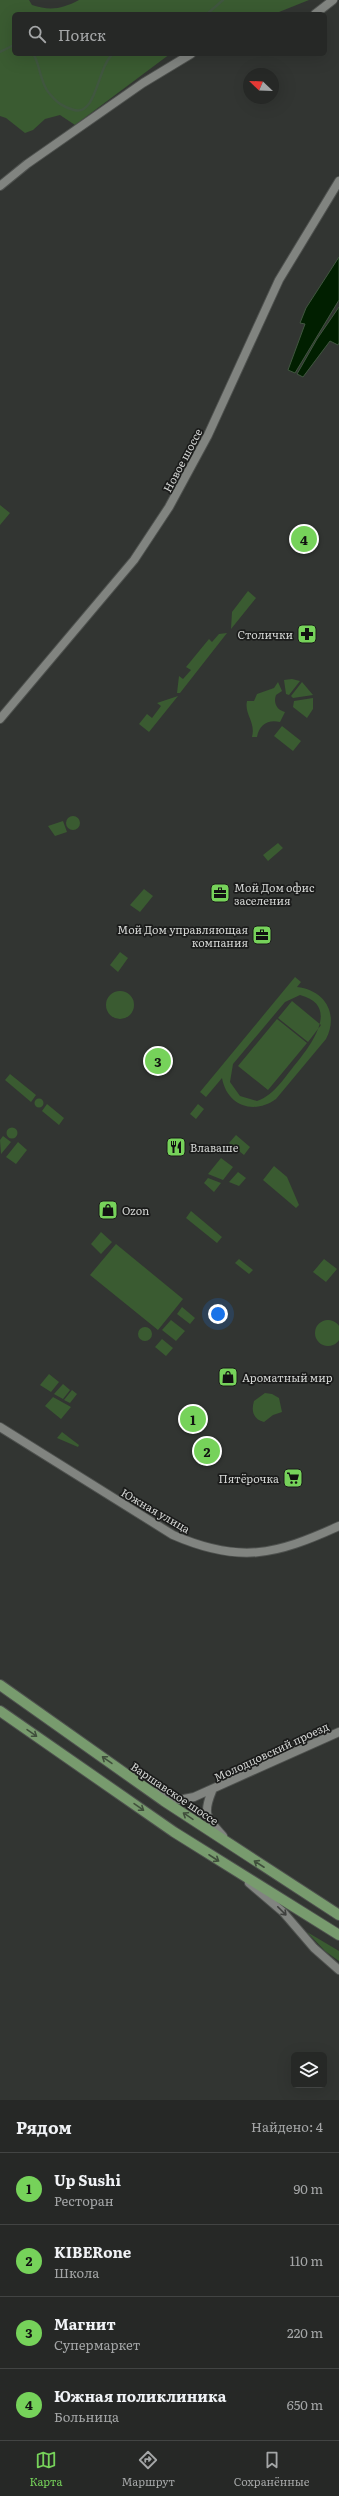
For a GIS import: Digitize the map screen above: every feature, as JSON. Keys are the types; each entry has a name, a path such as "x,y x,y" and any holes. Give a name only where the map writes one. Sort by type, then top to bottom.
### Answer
{"main road":[{"name":"Варшавское шоссе","path":"0,1685 150,1791 339,1915"},
{"path":"0,1711 230,1868 339,1935"}],"street":[{"path":"318,12 333,0"},
{"path":"0,186 27,164 143,83 188,56"},
{"name":"Новое шоссе","path":"0,720 134,560 169,507 208,435 279,280 339,181"},
{"name":"Южная улица","path":"0,1426 173,1535 198,1546 224,1552 246,1554 278,1550 339,1526"},
{"name":"Молодцовский проезд","path":"150,1791 179,1800 212,1791 251,1770 339,1732"},
{"name":"Молодцовский проезд","path":"212,1791 206,1806 207,1816 232,1846"},
{"path":"230,1868 270,1899 314,1948 339,1970"}],"shaded area":[{"path":"0,0 29,0 32,5 38,7 56,8 79,0 309,0 279,12 12,12 12,56 167,56 75,125 60,115 45,119 33,130 25,133 6,118 0,116"},
{"path":"339,257 339,300 295,373 288,370 305,324 300,323 306,308"},
{"path":"339,307 338,345 330,341 303,377 297,374 317,339"},
{"path":"0,505 10,513 0,525"},
{"path":"248,591 256,598 231,629 232,612"},
{"path":"227,633 180,693 177,693 179,676 183,679 191,670 186,667 209,639 212,642 219,634"},
{"path":"292,679 300,681 289,695 286,694 284,680"},
{"path":"278,682 282,691 276,695 275,703 280,710 285,712 280,722 268,722 262,726 257,737 252,737 253,732 247,710 247,701 254,701 257,694 274,688"},
{"path":"302,682 313,695 293,698 291,696"},
{"path":"178,696 149,732 139,724 147,714 152,718 161,706 157,703"},
{"path":"313,698 313,709 307,718 293,707 294,701"},
{"path":"282,726 301,741 293,751 274,736"},
{"path":"73,816 78,818 80,823 78,828 73,830 68,828 66,823 68,818"},
{"path":"63,821 67,832 55,836 48,826"},
{"path":"278,843 283,848 268,861 263,855"},
{"path":"144,889 153,896 140,912 130,905"},
{"path":"120,952 128,958 118,972 110,965"},
{"path":"295,977 301,982 297,987 307,989 322,998 330,1012 331,1021 330,1030 326,1039 276,1099 268,1104 259,1106 251,1107 243,1105 235,1101 229,1095 222,1078 206,1097 200,1092","holes":["300,995 312,1000 318,1007 321,1015 320,1024 311,1044 280,1084 269,1094 257,1101 240,1096 230,1082 233,1064 285,1002"]},
{"path":"120,991 130,995 134,1005 130,1015 120,1019 110,1015 106,1005 110,995"},
{"path":"292,1001 321,1025 308,1042 278,1018"},
{"path":"277,1019 307,1043 268,1090 238,1066"},
{"path":"10,1074 36,1095 31,1102 5,1080"},
{"path":"39,1098 44,1103 39,1108 34,1103"},
{"path":"47,1104 64,1118 59,1125 42,1111"},
{"path":"198,1104 204,1109 196,1119 190,1114"},
{"path":"12,1127 16,1129 18,1133 16,1137 12,1139 8,1137 6,1133 8,1129"},
{"path":"236,1135 250,1147 244,1155 229,1143"},
{"path":"3,1136 11,1142 1,1154 0,1140"},
{"path":"18,1142 27,1150 16,1164 6,1157"},
{"path":"221,1158 233,1167 223,1180 208,1174"},
{"path":"274,1166 287,1177 299,1205 296,1208 263,1180"},
{"path":"238,1172 246,1178 239,1186 229,1182"},
{"path":"208,1178 221,1183 214,1192 204,1183"},
{"path":"191,1211 222,1237 217,1243 186,1218"},
{"path":"101,1232 112,1242 101,1254 91,1244"},
{"path":"116,1244 183,1299 158,1330 90,1275"},
{"path":"239,1259 253,1270 249,1274 235,1263"},
{"path":"324,1259 337,1269 326,1282 313,1272"},
{"path":"182,1307 195,1318 190,1324 177,1314"},
{"path":"171,1320 185,1331 176,1341 162,1330"},
{"path":"328,1320 337,1324 340,1328 340,1338 337,1342 328,1346 319,1342 315,1333 319,1324"},
{"path":"145,1327 150,1329 152,1334 150,1339 145,1341 140,1339 138,1334 140,1329"},
{"path":"162,1339 173,1348 166,1356 155,1347"},
{"path":"49,1374 59,1382 51,1392 40,1385"},
{"path":"63,1384 70,1390 63,1399 54,1394"},
{"path":"72,1390 77,1394 70,1403 64,1400"},
{"path":"265,1393 272,1394 279,1398 282,1412 273,1415 264,1422 255,1417 253,1408 254,1401"},
{"path":"53,1397 71,1407 61,1419 45,1406"},
{"path":"62,1432 79,1445 78,1447 57,1438"},
{"path":"307,1932 339,1951 339,1961 325,1951"}],"waterway":[{"path":"209,12 223,0"},
{"path":"0,52 12,46"},
{"path":"34,56 43,83 49,93 60,104 74,110 82,110 88,106 103,69 111,56"}],"place":[{"name":"Южная поликлиника","path":"304,539"},
{"name":"Столички","path":"307,634"},
{"name":"Мой Дом офис заселения","path":"220,893"},
{"name":"Мой Дом управляющая компания","path":"262,935"},
{"name":"Магнит","path":"158,1061"},
{"name":"Влаваше","path":"176,1147"},
{"name":"Ozon","path":"108,1210"},
{"name":"Ароматный мир","path":"228,1377"},
{"name":"Up Sushi","path":"193,1419"},
{"name":"KIBERone","path":"207,1451"},
{"name":"Пятёрочка","path":"293,1478"}]}
